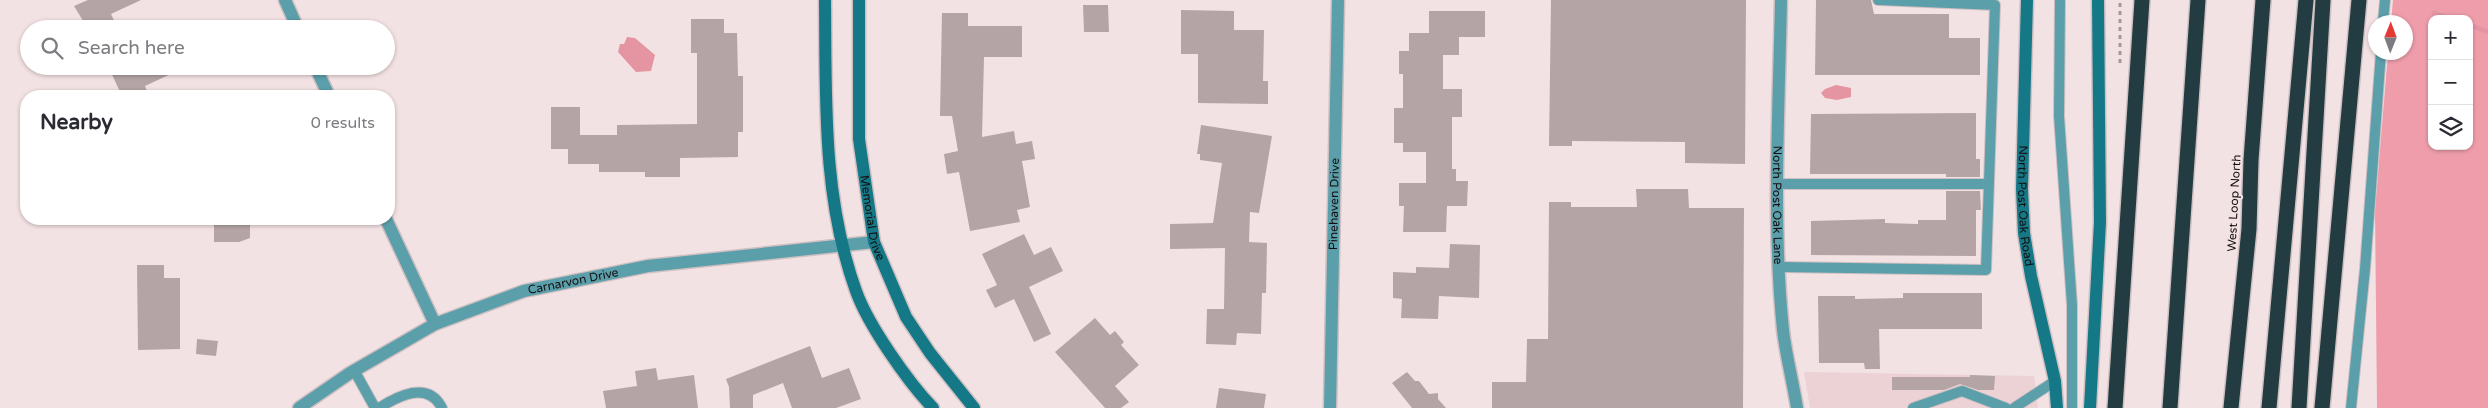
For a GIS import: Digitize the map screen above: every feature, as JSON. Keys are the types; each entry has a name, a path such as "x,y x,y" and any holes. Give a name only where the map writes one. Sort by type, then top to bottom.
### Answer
{"highway":[{"path":"2115,408 2142,0"},
{"path":"2170,408 2198,0"},
{"name":"West Loop North","path":"2230,408 2249,229 2251,160 2263,0"},
{"path":"2270,408 2306,0"},
{"path":"2299,408 2323,0"},
{"path":"2322,408 2358,0"}],"main road":[{"path":"825,0 827,139 832,193 843,245 856,291 874,327 922,396 933,408"},
{"name":"Memorial Drive","path":"859,0 859,139 874,242 906,317 930,353 974,408"},
{"name":"North Post Oak Road","path":"2027,0 2022,189 2024,233 2031,276 2055,381 2057,408"},
{"path":"2090,408 2100,222 2098,0"}],"street":[{"path":"284,0 294,20"},
{"name":"Pinehaven Drive","path":"1330,408 1338,0"},
{"name":"North Post Oak Lane","path":"1781,0 1778,184 1780,267 1783,330 1797,408"},
{"path":"319,75 326,90"},
{"path":"389,225 435,324"},
{"name":"Carnarvon Drive","path":"300,408 354,370 435,324 524,291 648,266 874,242"}],"lane":[{"path":"1780,267 1986,270 1995,5 1878,2 1878,0"},
{"path":"2060,0 2059,116 2072,305 2072,408"},
{"path":"2383,15 2384,0"},
{"path":"2351,408 2365,269 2380,60"},
{"path":"1778,184 1989,184"},
{"path":"354,370 375,408"},
{"path":"2014,408 2055,381"},
{"path":"1913,408 1962,391 2006,408"},
{"path":"379,408 410,392 422,392 432,397 442,408"}],"shaded area":[{"path":"2393,0 2488,0 2488,408 2377,408 2375,209 2387,60 2413,60 2413,15 2392,15"},
{"path":"627,37 635,38 655,55 651,71 636,72 618,52 620,44 624,44"},
{"path":"1836,85 1851,88 1851,97 1837,100 1825,98 1821,93 1825,89"},
{"path":"1804,372 2034,376 2038,408 1810,408"}],"building":[{"path":"88,0 141,0 111,14 114,20 83,20 74,6"},
{"path":"1551,0 1746,0 1745,164 1685,163 1685,142 1572,141 1572,146 1549,146"},
{"path":"1816,0 1871,0 1874,14 1949,14 1949,38 1980,38 1980,75 1815,75"},
{"path":"1083,5 1108,5 1109,32 1084,32"},
{"path":"1181,10 1234,11 1234,30 1264,30 1263,81 1268,81 1268,104 1198,103 1198,54 1181,54"},
{"path":"1429,11 1485,11 1485,37 1459,37 1459,55 1443,55 1443,89 1462,89 1462,117 1452,117 1452,169 1456,169 1456,181 1468,181 1467,206 1447,206 1446,232 1403,232 1404,206 1399,206 1399,183 1426,183 1426,152 1403,152 1403,143 1394,143 1394,108 1403,108 1403,74 1399,74 1399,51 1409,51 1409,33 1429,33"},
{"path":"942,13 968,13 968,26 1022,26 1022,57 984,57 982,137 1014,131 1016,144 1032,141 1035,159 1022,161 1030,207 1017,210 1020,222 970,231 959,172 947,174 944,154 958,151 952,116 940,116"},
{"path":"691,19 724,19 724,33 737,33 738,76 743,76 743,132 738,132 738,157 680,158 680,177 645,177 645,172 599,172 599,164 568,164 568,149 551,149 551,107 580,107 580,135 617,135 617,125 697,124 697,53 691,53"},
{"path":"112,75 169,75 145,86 147,90 119,90"},
{"path":"1976,113 1976,159 1980,159 1980,177 1946,177 1946,174 1810,174 1811,114"},
{"path":"1201,125 1272,136 1259,213 1250,212 1249,242 1267,243 1266,293 1262,293 1261,334 1237,333 1236,345 1206,344 1207,309 1224,309 1225,248 1170,249 1170,224 1213,223 1222,163 1200,160 1200,154 1197,154"},
{"path":"1636,189 1688,189 1689,208 1744,208 1743,408 1492,408 1492,382 1526,382 1527,339 1548,339 1549,202 1571,202 1571,207 1637,207"},
{"path":"1946,191 1980,191 1981,210 1976,210 1976,256 1811,255 1811,221 1885,219 1885,223 1918,224 1918,220 1946,220"},
{"path":"214,225 250,225 250,238 239,242 214,242"},
{"path":"1024,234 1034,255 1051,247 1063,271 1029,287 1051,334 1034,342 1014,299 995,308 986,290 997,285 982,254"},
{"path":"1450,244 1480,245 1479,298 1439,296 1438,319 1401,318 1402,299 1393,298 1393,272 1416,273 1416,267 1449,268"},
{"path":"137,265 164,265 164,278 180,278 180,349 138,350"},
{"path":"1903,293 1982,293 1982,329 1879,329 1880,369 1865,369 1864,363 1819,363 1818,296 1855,296 1855,299 1903,298"},
{"path":"1095,318 1110,335 1115,331 1124,342 1121,345 1139,365 1115,386 1129,402 1121,408 1105,408 1055,352"},
{"path":"197,339 218,341 216,356 196,354"},
{"path":"810,346 822,378 849,368 861,399 836,408 792,408 783,383 753,395 753,408 730,408 729,387 726,379"},
{"path":"656,368 658,380 694,375 698,408 606,408 603,391 637,386 635,371"},
{"path":"1407,372 1415,381 1419,381 1429,394 1438,393 1438,399 1446,408 1412,408 1392,383"},
{"path":"1970,375 1995,376 1994,390 1978,390 1960,384 1944,390 1892,390 1892,377 1970,377"},
{"path":"1219,388 1266,394 1264,408 1216,408"}],"waterway":[{"path":"2434,13 2439,15"},
{"path":"2473,26 2488,32"}]}
